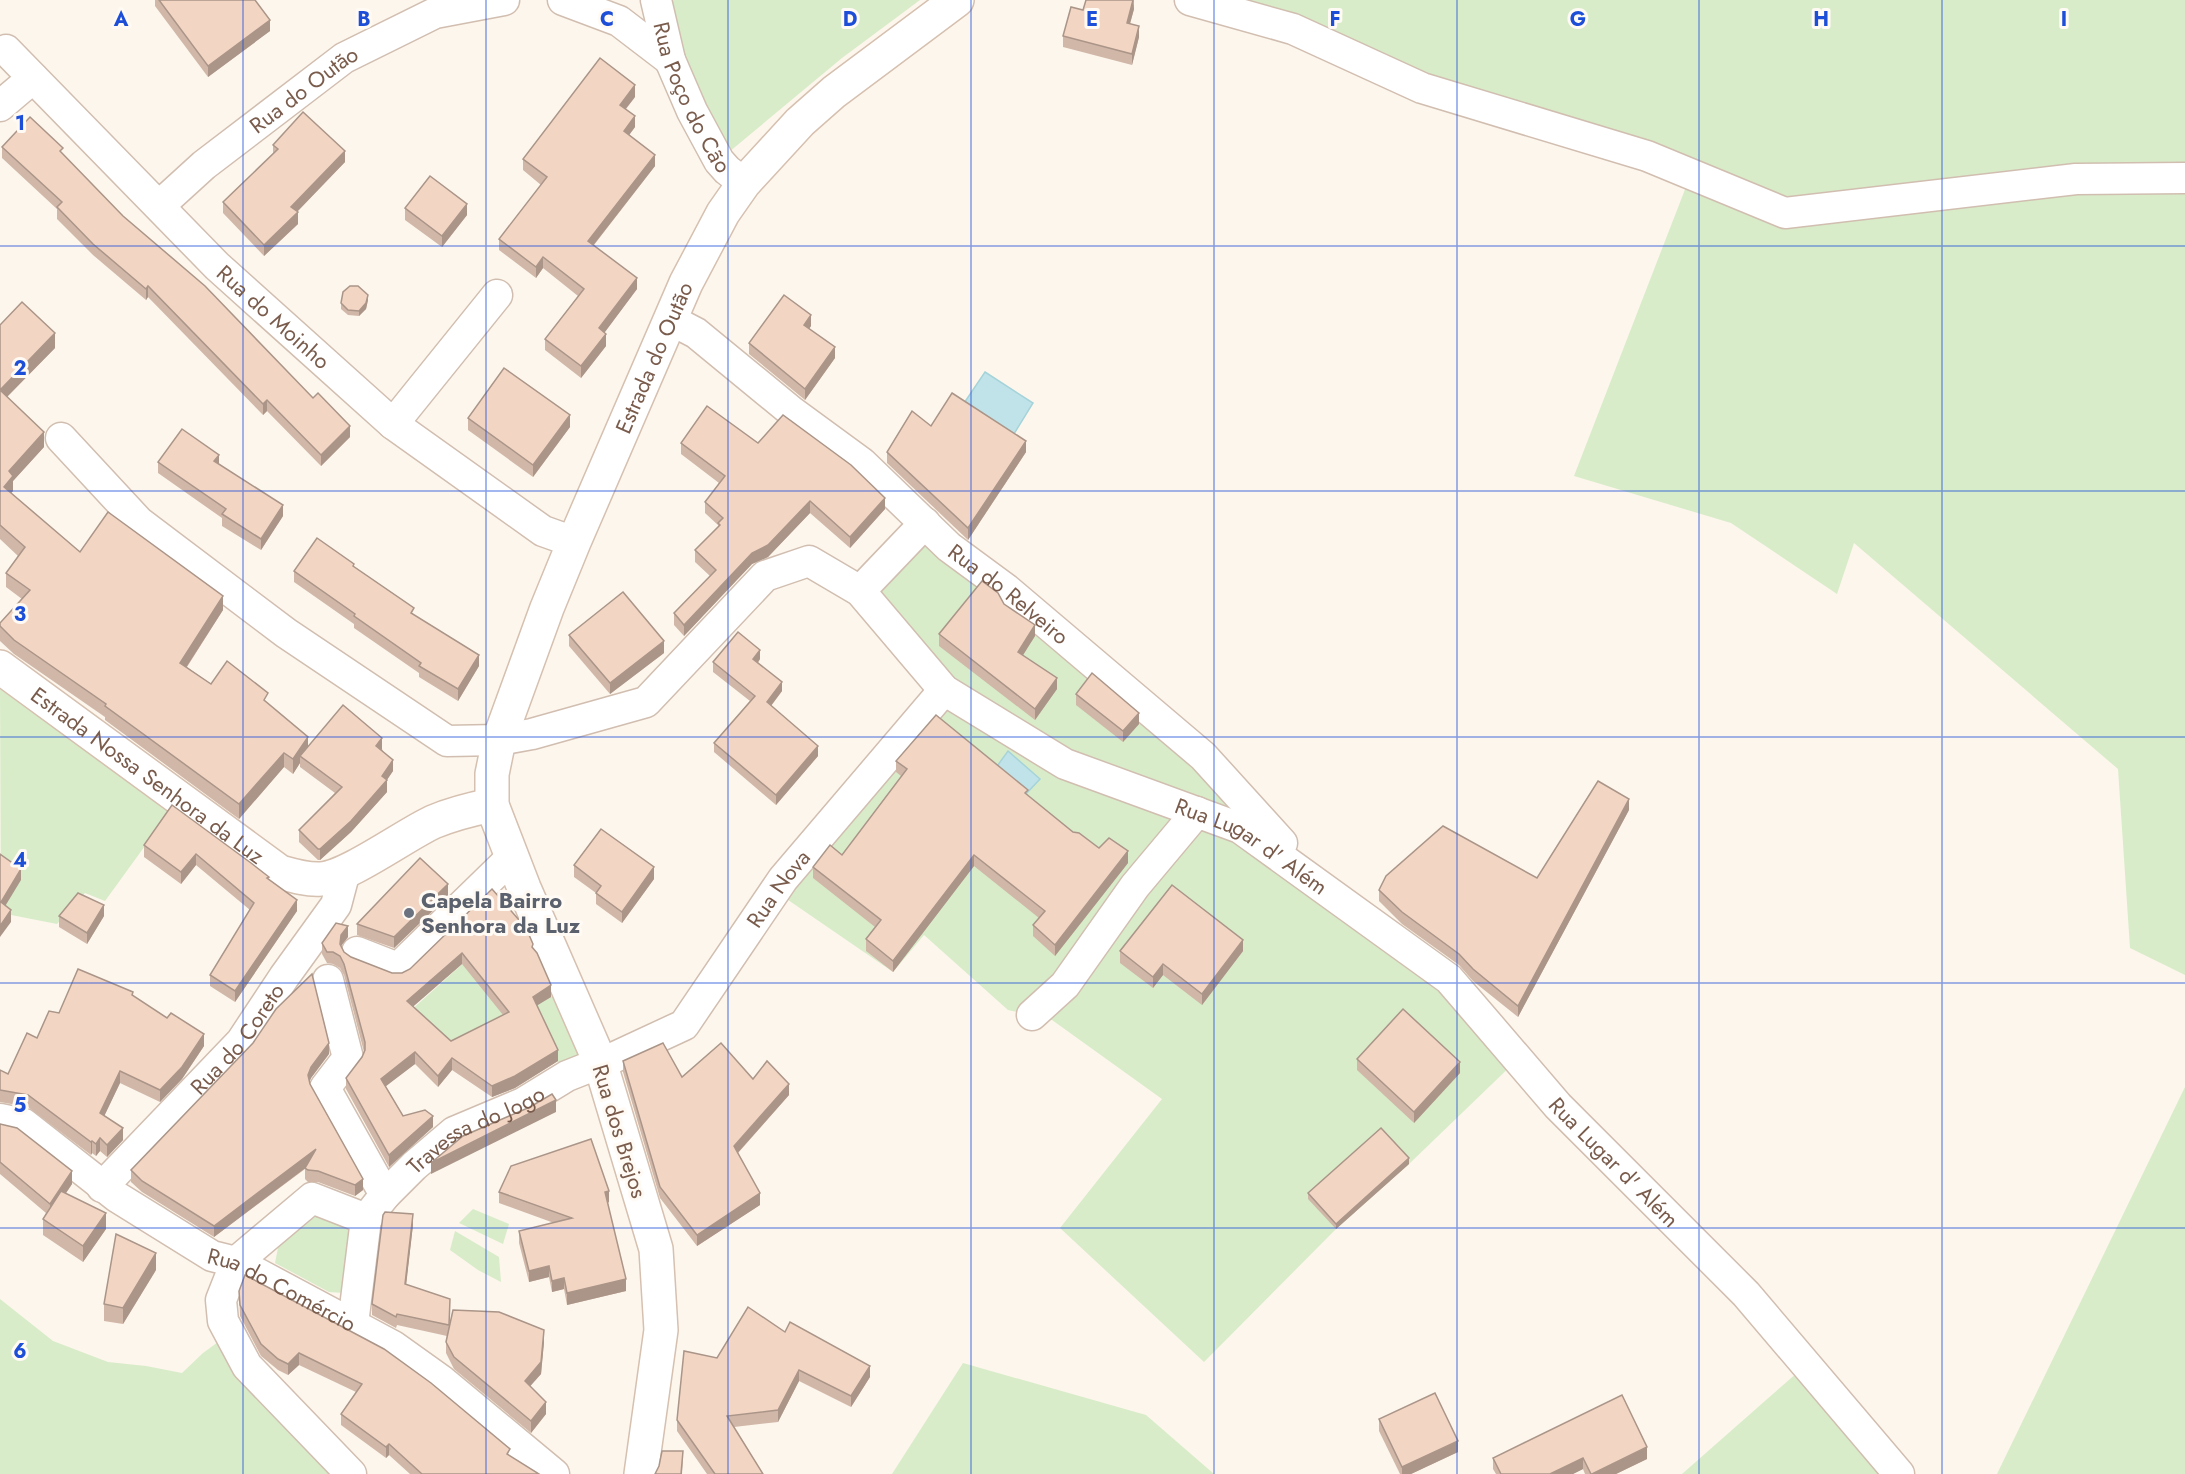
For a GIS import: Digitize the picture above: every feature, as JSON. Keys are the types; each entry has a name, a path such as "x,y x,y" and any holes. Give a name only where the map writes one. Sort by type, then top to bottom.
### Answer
{"street":[{"name":"Rua do Outão","path":"159,206 204,165 344,58 435,13 504,0"},
{"path":"563,0 619,21 670,60"},
{"name":"Rua Poço do Cão","path":"656,0 670,60 692,111 719,161 744,183"},
{"name":"Estrada do Outão","path":"492,805 492,774 499,740 547,608 687,283 718,223 744,183 800,122 834,92 957,0"},
{"path":"1190,0 1293,29 1422,88 1647,156 1785,213 2076,179 2185,178"},
{"name":"Rua do Moinho","path":"6,50 217,266 393,424 543,531 574,542"},
{"path":"0,106 33,78"},
{"path":"393,424 497,295"},
{"name":"Rua do Relveiro","path":"671,320 696,333 791,411 862,463 949,547 1006,589 1203,756 1328,891"},
{"name":"Rua Lugar d' Além","path":"61,438 139,522 286,633 447,741 499,740 570,725 646,702 765,576 809,561 860,591 944,690 1065,764 1240,828 1449,979 1558,1106 1746,1294 1899,1474"},
{"path":"860,591 925,523"},
{"name":"Estrada Nossa Senhora da Luz","path":"0,667 280,872 299,878 324,879 345,872"},
{"name":"Rua Nova","path":"600,1062 684,1025 783,879 944,690"},
{"path":"345,872 434,821 492,805"},
{"name":"Rua dos Brejos","path":"492,805 600,1062 657,1249 661,1330 641,1474"},
{"path":"1032,1015 1065,985 1135,886 1197,812"},
{"path":"357,952 398,968 512,857"},
{"name":"Rua do Coreto","path":"102,1187 241,1042 284,976 336,905 345,872"},
{"path":"284,976 328,980 345,971 357,956 353,932 336,905"},
{"path":"328,980 348,1058 325,1088 385,1195"},
{"name":"Travessa do Jogo","path":"366,1219 385,1195 414,1166 454,1132 523,1103 567,1076 600,1062"},
{"name":"Rua do Comércio","path":"0,1119 24,1124 102,1187 212,1256 236,1262 393,1346 442,1381 554,1474"},
{"path":"351,1474 247,1366 223,1322 221,1300 236,1262 312,1198 366,1219 352,1324"}],"green space":[{"path":"656,0 920,0 842,58 723,157"},
{"path":"1187,0 2185,0 2185,975 2130,948 2118,769 1854,543 1837,594 1731,523 1574,476 1691,174"},
{"path":"925,523 1518,1059 1409,1164 1336,1229 1204,1362 1060,1228 1162,1099 1052,1020 1008,1010 924,935 893,972 775,891 944,690 860,591"},
{"path":"0,689 171,810 105,901 85,893 57,924 1,913"},
{"path":"479,949 509,1022 557,993 593,1047 559,1064 547,1038 437,1059 408,1013"},
{"path":"2185,1087 2185,1474 1997,1474"},
{"path":"473,1209 509,1224 503,1244 459,1223"},
{"path":"313,1212 356,1233 344,1293 329,1292 275,1263 278,1248"},
{"path":"455,1231 499,1257 501,1282 478,1270 450,1250"},
{"path":"0,1299 53,1341 108,1362 182,1373 203,1353 229,1334 351,1474 0,1474"},
{"path":"963,1363 1146,1415 1214,1474 892,1474"},
{"path":"1806,1365 1899,1474 1682,1474"}],"water":[{"path":"985,372 1033,403 1009,442 960,409"},
{"path":"1008,751 1040,779 1025,795 995,769"}],"building":[{"path":"159,0 255,0 270,20 208,66"},
{"path":"1086,0 1133,0 1127,23 1139,26 1132,54 1063,36 1071,7 1083,10"},
{"path":"600,58 635,85 620,105 635,116 624,131 655,155 588,241 637,278 599,328 606,334 581,366 545,339 584,289 543,257 536,267 499,239 547,177 523,159"},
{"path":"303,112 345,151 291,207 298,212 264,245 223,202 278,149 273,145"},
{"path":"30,117 63,148 60,151 123,216 205,286 313,398 318,393 350,426 321,455 267,400 263,404 148,286 146,289 93,244 57,207 62,202 2,147"},
{"path":"430,176 467,204 442,236 405,208"},
{"path":"350,286 358,286 368,295 366,303 359,311 348,310 341,303 343,292"},
{"path":"784,295 811,315 804,325 835,347 805,389 749,343"},
{"path":"22,302 55,333 0,390 0,325"},
{"path":"504,368 570,415 533,465 468,418"},
{"path":"0,390 44,432 9,471 13,476 4,487 80,552 108,512 223,596 180,663 211,684 227,661 268,693 264,700 308,737 293,759 284,753 239,804 105,706 106,704 14,640 0,626 0,623 30,590 6,573 25,547 0,525"},
{"path":"952,393 1026,441 968,528 887,452 912,411 931,426"},
{"path":"707,406 758,443 783,415 851,465 885,498 850,537 810,501 768,545 752,553 684,625 674,613 716,570 695,550 720,525 718,523 723,518 705,502 725,476 681,443"},
{"path":"182,429 219,455 214,461 283,505 261,539 222,514 226,509 158,462"},
{"path":"317,538 414,608 411,613 479,655 458,689 419,666 421,663 294,571"},
{"path":"982,581 998,593 1004,604 1035,625 1018,652 1057,678 1035,709 939,634"},
{"path":"623,592 664,641 610,683 569,635"},
{"path":"738,632 760,650 753,659 782,682 767,702 818,746 776,795 714,743 755,696 713,662"},
{"path":"1092,673 1139,713 1123,731 1076,694"},
{"path":"343,705 382,738 376,746 393,760 382,776 387,780 351,821 318,849 299,830 342,787 300,756"},
{"path":"936,715 1028,790 1025,793 1073,832 1079,833 1099,848 1109,838 1128,851 1055,945 1033,925 1045,911 974,855 893,961 866,939 881,920 813,867 830,845 842,855 907,769 896,761"},
{"path":"1598,781 1629,799 1518,1006 1473,969 1459,954 1402,912 1379,890 1386,876 1443,826 1537,878"},
{"path":"172,805 297,900 235,991 210,975 254,903 196,854 181,872 144,845"},
{"path":"601,829 654,867 622,912 596,893 601,886 574,865"},
{"path":"0,854 21,869 1,902 11,910 0,926"},
{"name":"Capela Bairro Senhora da Luz","path":"420,858 448,884 394,937 357,924"},
{"path":"1172,885 1243,940 1202,994 1163,964 1153,977 1120,951"},
{"path":"492,889 526,928 533,944 532,947 551,985 533,997 558,1050 515,1076 492,1086 452,1058 438,1076 415,1052 381,1079 403,1116 425,1110 433,1116 389,1155 346,1078 362,1057 365,1042 344,964 340,956 327,952 322,943 336,923 348,926 341,935 340,944 344,952 351,957 392,973 402,973 410,969","holes":["462,953 509,1012 451,1041 407,1001"]},
{"path":"78,893 104,905 87,933 59,916"},
{"path":"78,969 133,992 132,995 167,1018 171,1013 204,1034 182,1067 160,1090 120,1071 100,1113 123,1128 107,1145 100,1138 96,1144 91,1142 28,1095 0,1090 0,1070 8,1074 27,1033 37,1038 49,1011 59,1013"},
{"path":"312,974 329,1043 311,1067 308,1075 310,1084 363,1179 355,1185 318,1171 308,1170 305,1168 316,1149 214,1226 142,1181 131,1170 253,1043 276,1009"},
{"path":"1403,1009 1460,1062 1414,1112 1357,1059"},
{"path":"663,1043 682,1077 721,1043 753,1079 767,1061 789,1084 734,1146 760,1193 697,1235 660,1187 623,1061"},
{"path":"552,1094 556,1100 431,1163 463,1136 530,1107"},
{"path":"0,1124 17,1128 72,1171 50,1204 0,1162"},
{"path":"1381,1128 1409,1158 1336,1224 1308,1193"},
{"path":"591,1139 609,1191 605,1192 626,1279 567,1293 564,1278 552,1281 549,1266 529,1271 519,1231 572,1218 499,1192 511,1166"},
{"path":"61,1191 106,1213 83,1246 43,1219"},
{"path":"385,1212 413,1214 405,1284 450,1299 449,1325 397,1314 396,1317 372,1304"},
{"path":"116,1234 156,1253 123,1308 104,1304"},
{"path":"245,1275 384,1349 431,1383 510,1449 507,1454 539,1474 422,1474 389,1444 386,1447 341,1414 362,1384 299,1353 288,1364 278,1359 261,1344 240,1305 239,1291"},
{"path":"748,1307 785,1332 790,1322 870,1366 851,1396 799,1370 778,1410 727,1416 763,1474 715,1474 677,1420 684,1351 717,1358"},
{"path":"453,1310 499,1312 544,1330 541,1362 525,1381 546,1402 531,1421 454,1357 446,1342"},
{"path":"1435,1393 1458,1441 1402,1467 1379,1419"},
{"path":"1622,1395 1647,1447 1592,1474 1583,1458 1550,1474 1501,1474 1493,1458"},
{"path":"662,1451 683,1451 681,1474 655,1474"}],"place":[{"name":"Capela Bairro Senhora da Luz","path":"409,913"}]}
